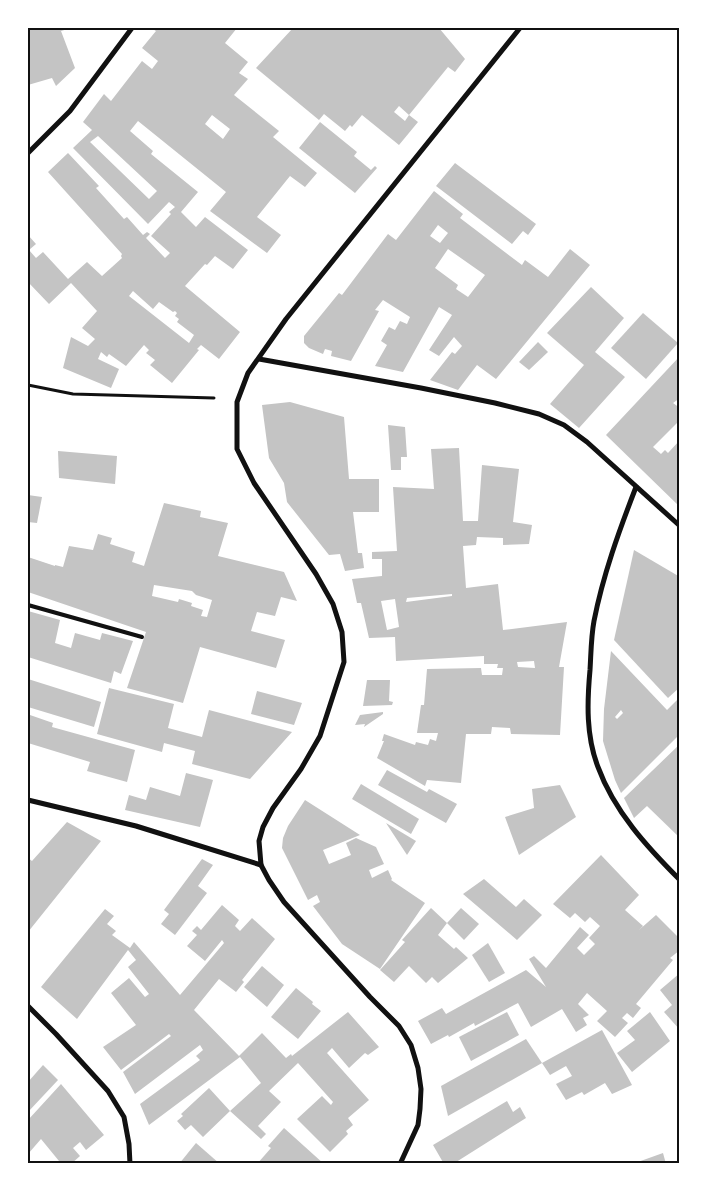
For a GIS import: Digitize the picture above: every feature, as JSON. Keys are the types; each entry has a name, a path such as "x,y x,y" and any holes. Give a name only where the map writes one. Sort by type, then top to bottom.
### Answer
{"street":[{"path":"28,153 70,112 132,28"},
{"path":"400,1164 418,1125 420,1109 421,1089 418,1068 411,1045 400,1026 370,997 284,902 261,865 259,841 263,827 273,808 300,770 320,736 344,662 344,655 342,632 333,604 316,574 254,482 237,449 237,402 248,373 286,319 520,28"},
{"path":"259,358 421,388 539,414 564,425 587,442 680,526"},
{"path":"636,487 615,543 594,621 588,695 589,732 598,767 613,800 653,854 680,880"},
{"path":"28,800 136,826 261,865"},
{"path":"28,1006 108,1091 124,1116 130,1164"}],"lane":[{"path":"28,605 142,637"}],"path":[{"path":"28,385 73,394 222,398 237,402"}],"building":[{"path":"28,28 71,28 61,31 75,68 56,86 52,78 28,85"},
{"path":"151,28 237,28 225,43 248,62 239,73 248,79 234,95 279,131 273,137 317,173 305,187 290,176 257,217 281,235 267,253 210,211 226,192 138,121 130,131 153,151 151,154 198,192 181,212 196,227 205,217 248,250 233,269 215,256 185,286 240,332 219,359 201,345 172,383 150,365 155,360 146,353 149,350 144,345 126,366 109,354 107,357 101,352 98,359 119,369 111,388 63,368 71,337 88,346 95,339 82,328 97,311 71,283 49,304 28,282 28,235 36,244 29,250 36,258 43,252 68,279 87,262 102,276 122,258 122,254 48,172 68,153 99,186 96,188 124,219 127,217 143,235 147,232 150,234 146,238 165,258 170,253 151,236 175,207 169,202 148,224 73,148 92,130 83,122 104,94 111,101 142,61 152,69 158,61 142,48 156,31","holes":["212,115 230,129 223,139 205,124","98,136 157,191 149,199 90,142","133,291 153,309 159,302 173,312 175,311 177,313 175,316 179,319 177,322 194,335 189,343 129,296"]},
{"path":"293,28 439,28 465,59 455,72 448,67 409,115 418,122 399,145 362,115 352,127 350,125 345,131 324,114 319,120 256,68","holes":["399,106 409,115 405,121 394,112"]},
{"path":"320,122 357,152 354,156 371,170 375,166 377,168 355,193 299,148"},
{"path":"455,163 536,224 528,235 523,231 512,244 436,186"},
{"path":"434,191 463,214 460,218 522,265 525,260 548,277 570,249 590,265 496,379 477,365 458,390 430,380 452,352 455,354 462,346 454,337 439,356 429,350 452,315 439,307 403,372 375,366 387,345 381,341 389,327 395,330 400,321 407,324 410,317 383,300 375,310 379,311 351,361 331,356 332,351 325,349 323,354 309,348 304,343 304,336 339,293 342,295 388,234 396,240","holes":["438,225 448,233 440,243 430,236","448,249 485,275 468,297 456,289 458,285 435,268"]},
{"path":"591,287 624,318 595,352 625,377 579,428 550,404 584,365 547,333"},
{"path":"643,313 678,343 646,379 611,348"},
{"path":"538,342 548,352 529,370 519,362"},
{"path":"680,356 680,398 673,403 680,408 680,420 653,447 661,454 665,450 668,453 680,440 680,507 606,435"},
{"path":"290,402 344,417 349,479 379,479 379,512 353,512 358,553 362,553 364,568 345,571 340,554 329,555 287,502 284,483 269,458 262,405"},
{"path":"388,425 405,427 407,457 401,457 401,470 391,470"},
{"path":"459,448 463,521 478,521 482,465 519,469 513,522 532,525 529,544 503,545 503,538 477,537 476,545 463,546 466,588 498,584 503,630 567,622 559,667 564,667 560,735 511,734 510,728 492,727 491,734 466,734 461,783 427,780 425,786 377,758 384,741 382,741 384,734 415,745 416,742 428,745 430,739 436,741 438,733 417,733 421,705 424,705 427,669 481,668 482,675 502,675 503,668 497,668 498,664 484,664 484,656 396,661 395,637 369,638 361,603 357,603 352,579 382,576 382,559 372,559 372,552 397,551 393,487 434,489 431,449","holes":["452,594 452,596 406,602 407,598","395,599 399,627 387,630 381,601","534,661 535,668 518,667 517,662"]},
{"path":"58,451 117,456 115,484 59,478"},
{"path":"28,495 42,497 37,523 28,522"},
{"path":"164,503 201,511 200,517 228,523 218,556 284,572 297,601 281,597 275,616 257,612 251,631 285,640 276,668 200,647 183,703 127,688 146,632 28,592 28,557 63,567 69,546 93,550 98,534 112,538 110,544 135,552 132,562 144,566","holes":["154,585 192,591 196,595 212,600 207,617 201,616 203,610 191,606 192,603 179,599 178,602 152,596"]},
{"path":"634,550 680,577 680,687 668,698 614,640"},
{"path":"28,611 60,620 55,643 71,648 75,633 100,640 102,633 133,641 121,674 114,671 111,683 28,657"},
{"path":"611,651 667,710 680,697 680,740 677,737 621,793 603,741 604,709","holes":["621,710 623,713 617,719 615,717"]},
{"path":"28,679 101,702 94,727 28,707"},
{"path":"367,680 390,680 389,701 393,702 392,705 363,706"},
{"path":"109,688 174,704 168,728 202,737 209,710 292,732 250,779 192,764 195,751 164,743 162,752 97,734"},
{"path":"257,691 302,703 294,725 251,714"},
{"path":"383,712 383,714 364,727 365,724 355,725 360,715"},
{"path":"30,715 53,723 52,727 135,750 127,782 87,771 90,762 28,743"},
{"path":"680,744 680,838 647,806 634,818 624,798"},
{"path":"387,770 427,792 429,789 457,804 446,823 378,785"},
{"path":"186,773 213,780 200,827 125,810 129,795 146,800 150,787 180,796"},
{"path":"361,784 419,819 411,834 352,799"},
{"path":"560,785 576,817 519,855 505,817 534,808 532,789"},
{"path":"305,800 360,835 323,850 329,864 351,855 346,843 356,838 376,847 384,864 369,870 372,878 388,870 391,880 425,903 380,969 342,944 313,906 320,902 317,895 308,900 282,848 283,838 288,826"},
{"path":"67,822 101,841 28,932 28,858 32,861"},
{"path":"386,823 416,841 407,855"},
{"path":"601,855 639,895 625,910 643,926 639,930 656,915 680,939 680,950 670,958 673,960 636,1004 641,1008 633,1018 627,1013 622,1018 628,1023 615,1037 597,1021 607,1011 587,993 578,1004 589,1015 583,1018 587,1025 576,1032 562,1009 531,1027 518,1003 475,1026 474,1023 449,1037 448,1035 431,1044 418,1021 442,1008 446,1014 526,970 546,987 529,959 534,956 546,968 580,927 589,935 577,948 584,955 595,944 589,938 600,926 590,917 585,922 575,913 570,918 553,904"},
{"path":"202,859 213,865 198,886 207,893 175,935 161,924 169,914 164,910"},
{"path":"484,879 516,907 524,899 542,915 517,940 463,894"},
{"path":"222,905 239,920 235,926 240,931 252,918 275,939 242,980 244,982 236,992 219,979 194,1010 239,1056 262,1033 286,1058 291,1054 292,1056 348,1012 379,1047 368,1055 365,1053 349,1068 332,1048 327,1053 369,1100 348,1118 353,1125 346,1131 348,1134 330,1152 297,1119 322,1096 331,1105 333,1102 298,1063 269,1091 281,1102 258,1126 266,1134 261,1139 230,1111 261,1083 240,1057 149,1125 140,1104 200,1060 196,1056 203,1050 200,1045 135,1094 123,1072 171,1036 169,1034 121,1070 103,1047 136,1025 111,993 129,978 145,997 149,994 128,967 136,960 128,950 77,1019 41,987 105,909 114,916 107,924 116,931 112,935 130,948 134,942 180,995 224,943 222,940 205,961 187,946 197,935 192,931 197,926 201,930"},
{"path":"431,908 447,923 438,935 468,958 438,983 432,977 426,983 409,966 394,982 380,970 405,942 402,940"},
{"path":"461,908 479,924 464,940 447,923"},
{"path":"488,943 505,973 489,982 472,955"},
{"path":"262,966 284,985 267,1007 244,987"},
{"path":"680,973 680,1030 664,1012 672,1005 660,990"},
{"path":"296,988 321,1011 298,1039 271,1017"},
{"path":"507,1012 519,1035 471,1061 459,1037"},
{"path":"650,1012 670,1041 632,1072 617,1053 635,1040 627,1031"},
{"path":"602,1030 632,1085 612,1094 605,1083 584,1095 582,1092 566,1100 556,1084 572,1076 566,1066 550,1075 542,1063"},
{"path":"526,1039 542,1063 448,1116 441,1086"},
{"path":"43,1065 58,1080 28,1112 28,1082"},
{"path":"61,1084 104,1135 86,1150 80,1142 73,1148 80,1156 71,1164 57,1164 59,1161 41,1139 28,1154 28,1120"},
{"path":"209,1088 230,1111 203,1137 191,1125 185,1130 177,1121 183,1116 181,1114"},
{"path":"507,1101 513,1112 520,1107 526,1118 453,1164 444,1164 433,1145"},
{"path":"284,1128 324,1164 257,1164 271,1148 268,1146"},
{"path":"196,1143 220,1164 179,1164"},
{"path":"663,1153 666,1164 635,1164 635,1163"}]}
